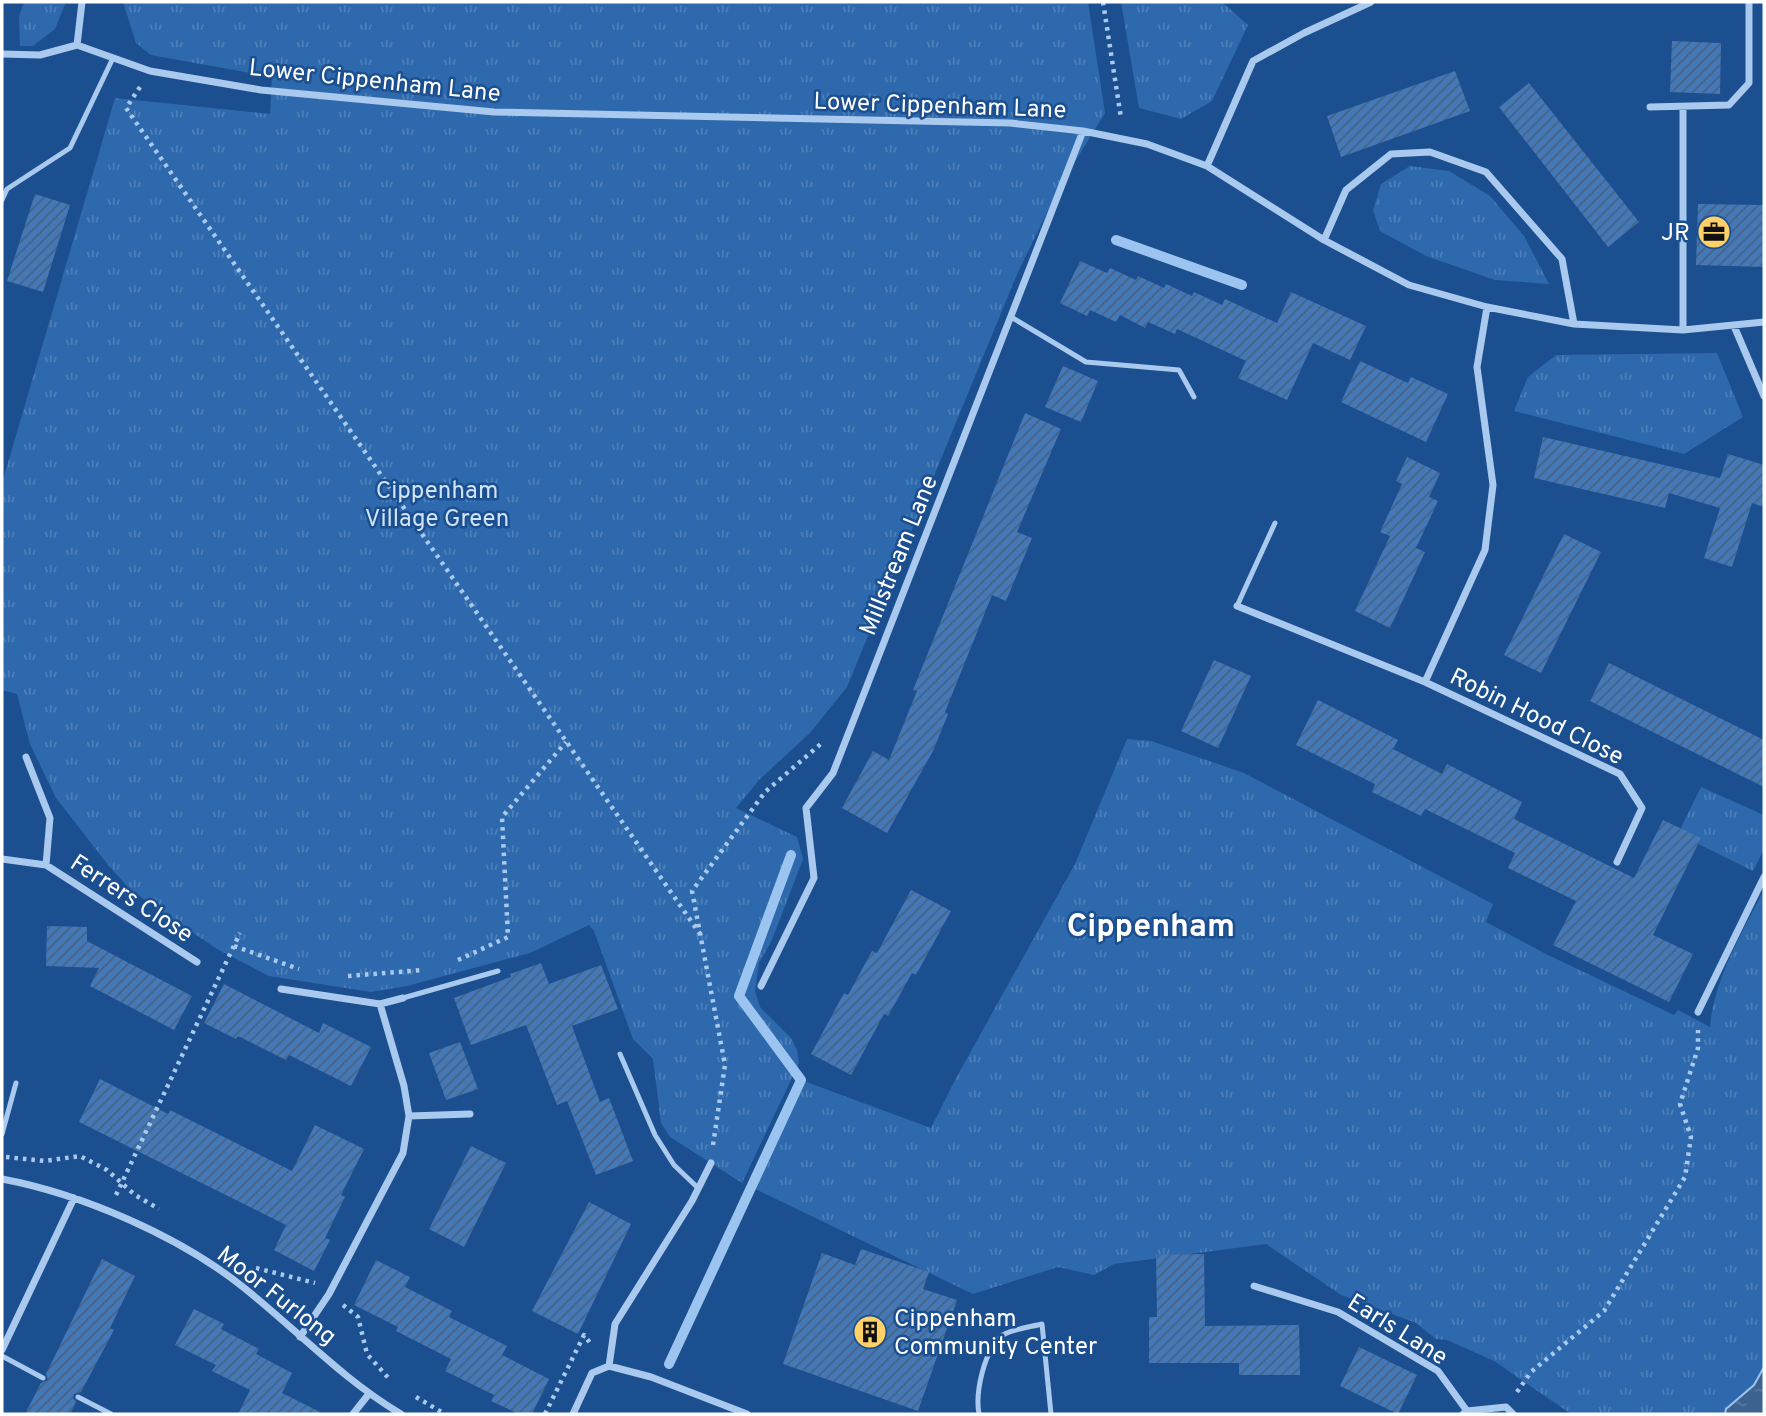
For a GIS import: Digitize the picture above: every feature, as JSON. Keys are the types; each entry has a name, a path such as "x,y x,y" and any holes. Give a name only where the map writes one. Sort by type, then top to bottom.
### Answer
{"street":[{"path":"2,54 40,55 77,46 82,2"},
{"path":"1207,166 1253,61 1304,33 1371,2"},
{"path":"1650,107 1729,106 1749,83 1749,2"},
{"name":"Lower Cippenham Lane","path":"77,46 150,71 261,90 494,112 1010,123 1083,131 1147,144 1207,166 1324,240 1409,285 1487,307 1574,324 1683,330 1764,322"},
{"path":"1683,107 1683,330"},
{"name":"Millstream Lane","path":"761,986 814,878 806,808 833,773 1083,131"},
{"path":"1324,240 1346,190 1391,154 1430,152 1486,172 1562,259 1574,324"},
{"name":"Robin Hood Close","path":"1425,682 1485,550 1493,485 1477,368 1487,307"},
{"path":"1734,326 1764,396"},
{"name":"Robin Hood Close","path":"1237,606 1425,682 1620,774 1642,808 1617,862"},
{"name":"Ferrers Close","path":"26,757 50,818 46,865"},
{"name":"Ferrers Close","path":"2,859 46,865 197,962"},
{"path":"1698,1012 1764,877"},
{"path":"281,989 380,1004 403,998"},
{"path":"300,1337 328,1294 403,1153 409,1116 404,1086 380,1004"},
{"path":"409,1116 470,1114"},
{"path":"609,1366 615,1324 698,1188 710,1163"},
{"name":"Moor Furlong","path":"2,1179 31,1184 74,1198 161,1234 242,1286 368,1395 401,1414"},
{"path":"2,1350 74,1198"},
{"name":"Earls Lane","path":"1254,1286 1338,1312 1438,1371 1465,1413 1506,1407"},
{"path":"573,1414 592,1373 609,1366 651,1377 747,1414"},
{"path":"353,1414 368,1395"},
{"path":"1506,1407 1513,1414"}],"lane":[{"path":"2,200 7,189 70,148 113,58"},
{"path":"1011,317 1086,362 1179,370 1194,397"},
{"path":"1237,606 1275,523"},
{"path":"403,998 498,971"},
{"path":"620,1054 655,1135 674,1166 698,1188"},
{"path":"2,1135 16,1083"},
{"path":"979,1414 978,1386 988,1355 1003,1336 1042,1324 1051,1414"},
{"path":"2,1356 43,1378"},
{"path":"78,1397 111,1414"}],"path":[{"path":"1103,2 1124,140"},
{"path":"150,71 126,108 700,934"},
{"path":"710,1163 725,1065 692,891 765,792 825,740"},
{"path":"452,963 508,937 502,817 566,742"},
{"path":"108,1212 240,933"},
{"path":"234,946 299,969"},
{"path":"338,977 427,969"},
{"path":"1506,1407 1531,1371 1604,1311 1685,1177 1692,1137 1680,1104 1698,1048 1698,1012"}],"green space":[{"path":"24,2 66,2 55,29 33,46 20,46 19,17"},
{"name":"Cippenham Village Green","path":"123,2 1088,2 1105,113 1060,186 1018,272 847,687 810,733 760,779 736,808 797,837 803,859 772,940 759,963 755,991 760,1007 791,1038 799,1063 742,1183 670,1137 661,1123 653,1059 633,1039 594,931 589,925 530,953 407,986 371,992 269,976 217,949 127,886 56,798 30,744 17,694 2,690 2,483 115,98 270,114 272,77 151,55 136,43"},
{"path":"1121,2 1222,2 1248,25 1212,101 1181,119 1139,108"},
{"path":"1410,166 1449,171 1490,196 1524,236 1549,284 1495,280 1426,256 1380,231 1373,210 1381,184"},
{"path":"1717,353 1743,417 1684,454 1514,411 1528,377 1556,355"},
{"path":"1127,739 1151,741 1244,773 1493,904 1486,922 1674,1015 1678,1010 1710,1027 1723,974 1764,890 1764,1414 1571,1414 1494,1361 1447,1340 1436,1339 1416,1323 1341,1295 1266,1244 1114,1264 1094,1275 1058,1267 973,1294 751,1187 801,1080 931,1128 1075,864"},
{"path":"1701,787 1764,815 1764,849 1753,871 1678,834"}],"water":[{"path":"1764,1367 1764,1414 1725,1414 1726,1409 1754,1385"}],"building":[{"path":"1672,41 1721,43 1720,94 1670,92"},
{"path":"1455,71 1470,111 1341,157 1327,116"},
{"path":"1529,83 1639,222 1608,247 1499,107"},
{"path":"35,194 70,205 43,292 7,281"},
{"path":"1698,204 1764,205 1764,267 1696,265"},
{"path":"1080,261 1107,273 1110,268 1136,280 1138,276 1164,288 1166,284 1192,296 1194,292 1222,305 1225,299 1277,323 1291,292 1366,326 1350,360 1313,343 1287,400 1238,378 1246,361 1177,329 1175,334 1148,322 1145,328 1120,315 1116,322 1090,310 1087,316 1060,303"},
{"path":"1360,361 1408,383 1411,377 1448,394 1426,442 1341,402"},
{"path":"1063,366 1098,381 1081,422 1045,407"},
{"path":"1025,413 1061,429 1017,532 1032,538 1006,601 992,595 945,712 948,714 933,751 887,833 842,808 873,751 889,760 917,691 913,690"},
{"path":"1543,437 1720,478 1728,454 1764,465 1764,507 1752,503 1732,567 1704,558 1720,508 1669,493 1665,508 1534,478"},
{"path":"1407,457 1440,473 1429,497 1438,501 1416,548 1425,552 1390,628 1355,611 1390,536 1380,532 1402,484 1396,481"},
{"path":"1564,534 1601,552 1541,673 1504,655"},
{"path":"1214,660 1251,676 1218,748 1181,731"},
{"path":"1609,663 1764,740 1764,787 1590,701"},
{"path":"1318,700 1398,740 1393,749 1442,774 1447,764 1522,802 1514,819 1634,878 1663,820 1701,838 1653,935 1693,954 1669,1002 1553,945 1576,901 1508,868 1515,853 1425,809 1421,816 1372,792 1375,784 1296,745"},
{"path":"911,890 951,911 916,975 912,973 888,1016 884,1014 851,1075 811,1054 844,993 848,995 872,951 877,953"},
{"path":"47,926 87,927 87,941 192,996 174,1030 90,986 99,968 46,966"},
{"path":"541,963 549,984 601,965 618,1009 572,1026 600,1102 609,1098 633,1161 596,1175 567,1101 557,1105 526,1025 471,1045 454,998"},
{"path":"224,984 319,1033 323,1023 371,1047 351,1086 289,1055 286,1060 238,1036 236,1039 204,1023"},
{"path":"460,1042 478,1089 446,1100 429,1053"},
{"path":"100,1079 168,1114 170,1110 292,1171 315,1125 364,1149 341,1195 345,1197 325,1238 330,1240 314,1271 274,1250 286,1225 79,1122"},
{"path":"471,1146 506,1163 464,1247 429,1229"},
{"path":"589,1202 631,1224 578,1334 532,1311"},
{"name":"Cippenham Community Center","path":"861,1249 929,1272 923,1289 957,1300 918,1411 783,1364 822,1253 855,1265"},
{"path":"1204,1254 1205,1326 1299,1325 1300,1375 1239,1375 1239,1363 1149,1363 1149,1317 1157,1317 1156,1255"},
{"path":"102,1259 135,1276 110,1328 114,1330 81,1392 74,1394 76,1402 70,1414 25,1414 41,1383 48,1380 46,1374"},
{"path":"376,1260 410,1277 405,1287 452,1311 449,1317 507,1346 502,1355 549,1379 532,1414 519,1414 491,1401 494,1395 445,1371 451,1359 396,1331 398,1327 354,1305"},
{"path":"194,1309 224,1324 221,1329 259,1349 256,1354 292,1373 282,1393 324,1414 238,1414 250,1390 212,1371 216,1365 175,1345"},
{"path":"1359,1347 1417,1375 1398,1414 1340,1386"}],"waterway":[{"path":"1116,240 1242,285"},
{"path":"669,1364 801,1080 739,996 791,855"}],"place":[{"name":"JR","path":"1714,232"},
{"name":"Cippenham Community Center","path":"870,1332"}],"district":[{"name":"Cippenham","path":"1151,925"}]}
